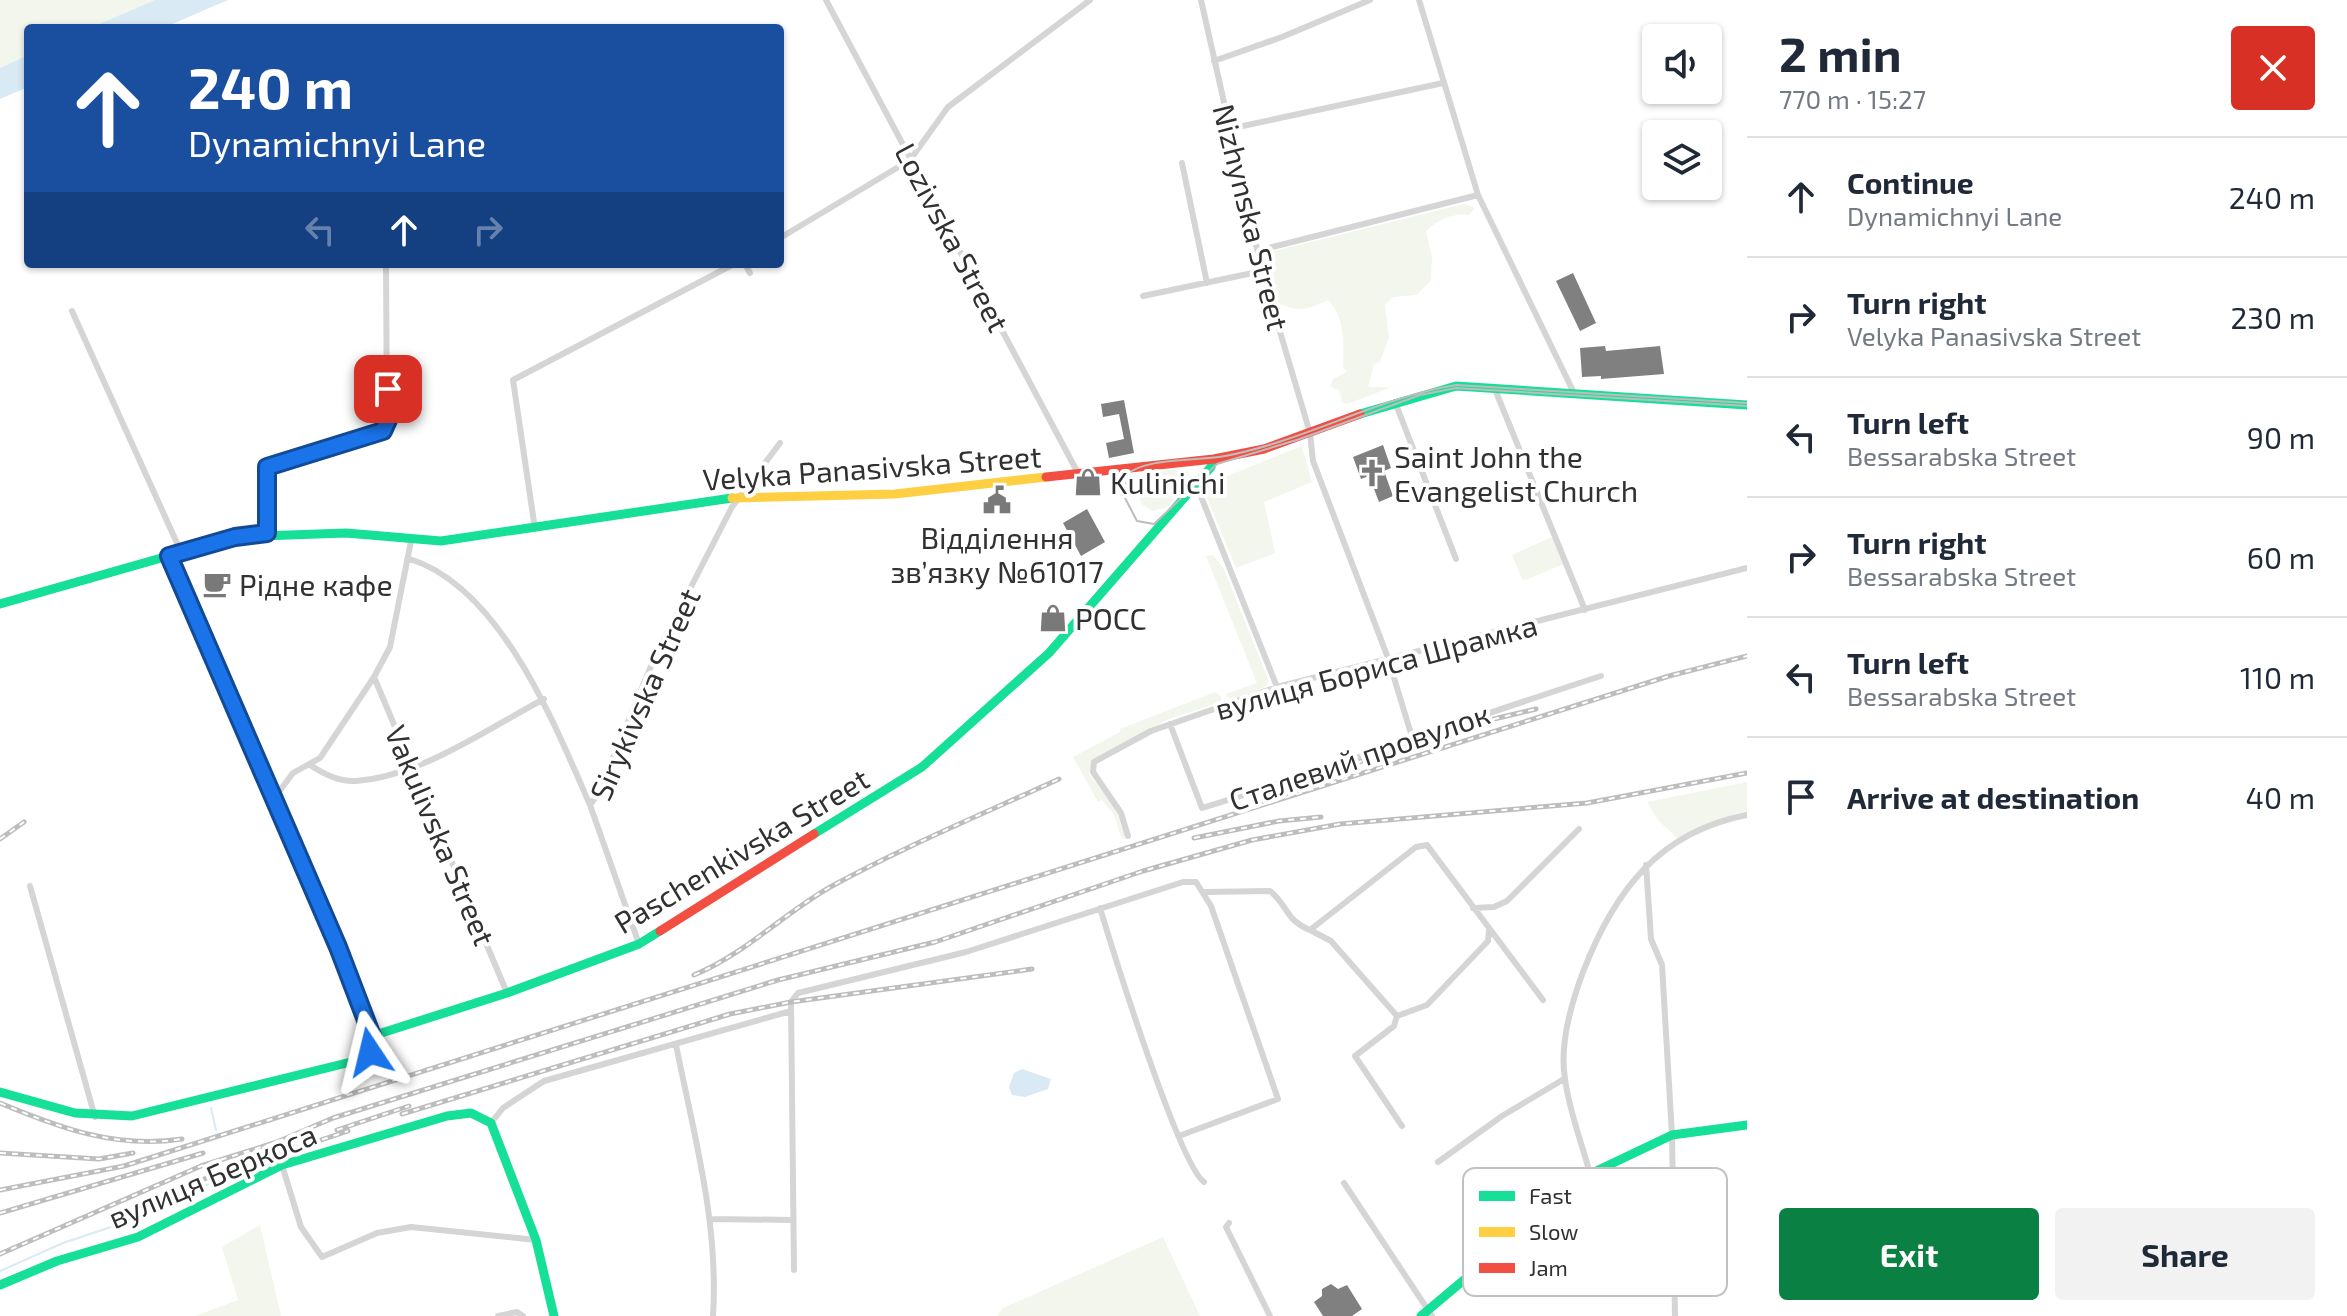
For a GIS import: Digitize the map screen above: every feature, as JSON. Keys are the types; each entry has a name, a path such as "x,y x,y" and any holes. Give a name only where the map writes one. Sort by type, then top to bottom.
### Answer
{"street":[{"name":"Lozivska Street","path":"826,0 1079,475"},
{"path":"784,236 910,160 948,107 1090,0"},
{"name":"Nizhynska Street","path":"1201,0 1257,251 1310,433 1313,461 1388,658 1412,737"},
{"path":"1214,61 1282,37 1370,0"},
{"path":"1419,0 1478,195 1571,380 1574,393"},
{"path":"1229,129 1443,83"},
{"path":"1182,163 1207,283"},
{"path":"1257,251 1478,195"},
{"path":"267,533 267,467 386,428 386,268"},
{"path":"535,529 513,380 726,268"},
{"path":"747,268 750,273"},
{"path":"1143,296 1262,271"},
{"path":"72,311 181,552"},
{"name":"Velyka Panasivska Street","path":"0,604 235,537 267,533 346,533 411,541 441,541 741,497 895,494 1214,459 1264,449 1395,402 1456,386 1747,405"},
{"path":"1494,387 1585,610"},
{"path":"1395,402 1456,559"},
{"name":"Sirykivska Street","path":"639,944 590,805 598,794 654,659 732,507 780,443"},
{"name":"Paschenkivska Street","path":"372,1036 507,993 639,944 922,767 1049,653 1196,484 1214,459"},
{"path":"1196,484 1277,687"},
{"path":"275,797 293,773 320,758 374,677 390,647 410,559 411,541"},
{"path":"0,1092 81,1116 123,1118 359,1060 370,1052 372,1036 275,797 169,556"},
{"path":"410,559 435,567 491,619 544,699 590,805"},
{"name":"вулиця Бориса Шрамка","path":"1128,836 1121,813 1093,772 1094,762 1170,724 1277,687 1747,568"},
{"name":"Сталевий провулок","path":"1170,724 1202,808 1329,770 1412,737 1601,676"},
{"name":"Vakulivska Street","path":"374,677 507,993"},
{"path":"310,765 325,774 357,781 413,768 544,699"},
{"path":"1588,1168 1564,1079 1567,1025 1577,987 1596,940 1622,891 1646,865 1700,830 1747,815"},
{"path":"1473,908 1494,907 1507,901 1579,829"},
{"path":"1310,930 1416,847 1427,845 1543,1000"},
{"path":"1646,865 1651,939 1662,965 1673,1168"},
{"path":"794,1270 791,1002 798,993 808,989 966,952 1183,882 1196,882 1205,892 1278,1099 1179,1136"},
{"path":"30,886 95,1117"},
{"path":"1205,892 1270,891 1277,897 1287,916 1331,941 1389,1002 1397,1016 1394,1026 1355,1056 1402,1126"},
{"path":"1100,908 1179,1136 1196,1176 1204,1182"},
{"path":"1397,1016 1427,1005 1488,941 1489,931"},
{"path":"554,1316 536,1240 491,1123 503,1108 544,1081 791,1011"},
{"path":"676,1045 711,1219 716,1275 713,1316"},
{"path":"1438,1162 1502,1116 1564,1079"},
{"name":"вулиця Беркоса","path":"0,1285 57,1261 138,1237 282,1165 447,1116 471,1113 491,1123"},
{"path":"1603,1168 1672,1135 1747,1125"},
{"path":"282,1165 301,1227 322,1257 377,1233 411,1227 536,1240"},
{"path":"1344,1183 1427,1314 1463,1283"},
{"path":"711,1219 793,1220"},
{"path":"1229,1223 1226,1227 1270,1316"},
{"path":"1675,1296 1675,1316"},
{"path":"498,1316 517,1312 523,1316"}],"shaded area":[{"path":"0,0 155,0 100,24 24,24 24,58 0,68"},
{"path":"155,0 228,0 172,24 99,24"},
{"path":"24,57 24,89 0,99 0,68"},
{"path":"1464,204 1475,208 1469,215 1445,218 1426,232 1432,256 1431,280 1417,295 1393,297 1385,305 1389,337 1380,362 1374,364 1368,387 1392,387 1347,404 1342,402 1339,390 1330,387 1333,379 1347,372 1343,367 1343,340 1338,314 1328,300 1302,309 1276,302 1266,256 1270,252"},
{"path":"1302,446 1312,482 1264,502 1275,553 1236,568 1205,493 1210,483"},
{"path":"1189,471 1190,481 1167,507 1153,511 1141,504 1137,487 1140,477 1147,472"},
{"path":"1552,537 1564,564 1523,581 1512,555"},
{"path":"1213,555 1224,569 1269,681 1265,687 1231,700 1226,694 1257,683 1206,556"},
{"path":"1215,692 1221,696 1221,702 1169,719 1092,761 1089,774 1120,814 1126,838 1122,839 1114,815 1102,800 1098,802 1073,757 1120,732 1120,729"},
{"path":"1747,782 1747,815 1680,841 1657,819 1647,802"},
{"path":"1022,1069 1051,1079 1048,1089 1025,1097 1012,1095 1009,1087 1014,1073"},
{"path":"260,1225 281,1316 195,1316 238,1300 222,1247"},
{"path":"1163,1237 1200,1316 997,1316 1003,1308"}],"building":[{"path":"1573,273 1596,323 1580,331 1556,281"},
{"path":"1605,346 1606,351 1660,346 1664,374 1601,379 1601,376 1582,377 1580,348"},
{"path":"1124,400 1134,453 1109,458 1106,443 1124,439 1119,414 1103,417 1101,404"},
{"name":"Saint John the Evangelist Church","path":"1383,445 1391,468 1384,471 1393,496 1379,502 1369,476 1361,479 1353,457"},
{"path":"1087,509 1105,542 1081,556 1063,523"},
{"path":"1331,1284 1338,1289 1347,1285 1362,1309 1352,1316 1323,1316 1314,1302 1322,1296 1322,1289"}],"waterway":[{"path":"211,1108 216,1130"},
{"path":"0,1271 63,1243 114,1226 191,1190 225,1179 232,1173"}],"tram line":[{"path":"1747,403 1456,385 1397,399 1255,449 1225,456 1143,466 1125,477 1125,498 1137,521 1154,524 1217,464 1300,439 1420,395 1456,388 1747,406"}],"railway":[{"path":"0,1190 124,1166 1669,676 1747,656"},
{"path":"1356,763 1494,719 1536,709"},
{"path":"0,1254 201,1166 277,1142 333,1118 778,980 935,942 1143,871 1252,840 1340,824 1587,803 1747,773"},
{"path":"694,975 730,956 832,886 1059,779"},
{"path":"1194,838 1279,821 1321,817"},
{"path":"0,839 24,822"},
{"path":"402,1114 730,1014 791,1002 1032,969"},
{"path":"0,1103 44,1121 111,1139 182,1139"},
{"path":"337,1130 409,1106"},
{"path":"174,1189 348,1131"},
{"path":"0,1153 99,1159 133,1153"},
{"path":"0,1213 203,1153"}],"traffic: fast":[{"path":"1360,414 1456,386 1747,405"},
{"path":"814,834 922,767 1049,653 1211,467 1214,459"},
{"path":"0,604 235,537 346,533 441,541 732,498"},
{"path":"0,1092 75,1113 132,1116 359,1060 370,1052 372,1036 507,993 639,944 660,931"},
{"path":"0,1285 57,1261 138,1237 282,1165 447,1116 471,1113 491,1123 536,1240 554,1316"},
{"path":"1603,1168 1672,1135 1747,1125"},
{"path":"1421,1316 1463,1281"}],"traffic: slow":[{"path":"732,498 895,494 1046,477"}],"traffic: jam":[{"path":"1046,477 1214,459 1264,449 1360,414"},
{"path":"660,931 814,834"}],"place":[{"name":"Saint John the Evangelist Church","path":"1372,473"},
{"name":"Kulinichi","path":"1088,482"},
{"name":"Відділення зв’язку №61017","path":"997,500"},
{"name":"Рідне кафе","path":"217,584"},
{"name":"РОСС","path":"1053,618"}],"route":[{"path":"370,1052 372,1036 338,947 169,556 235,537 267,533 267,467 383,431 388,420 388,389"}]}
